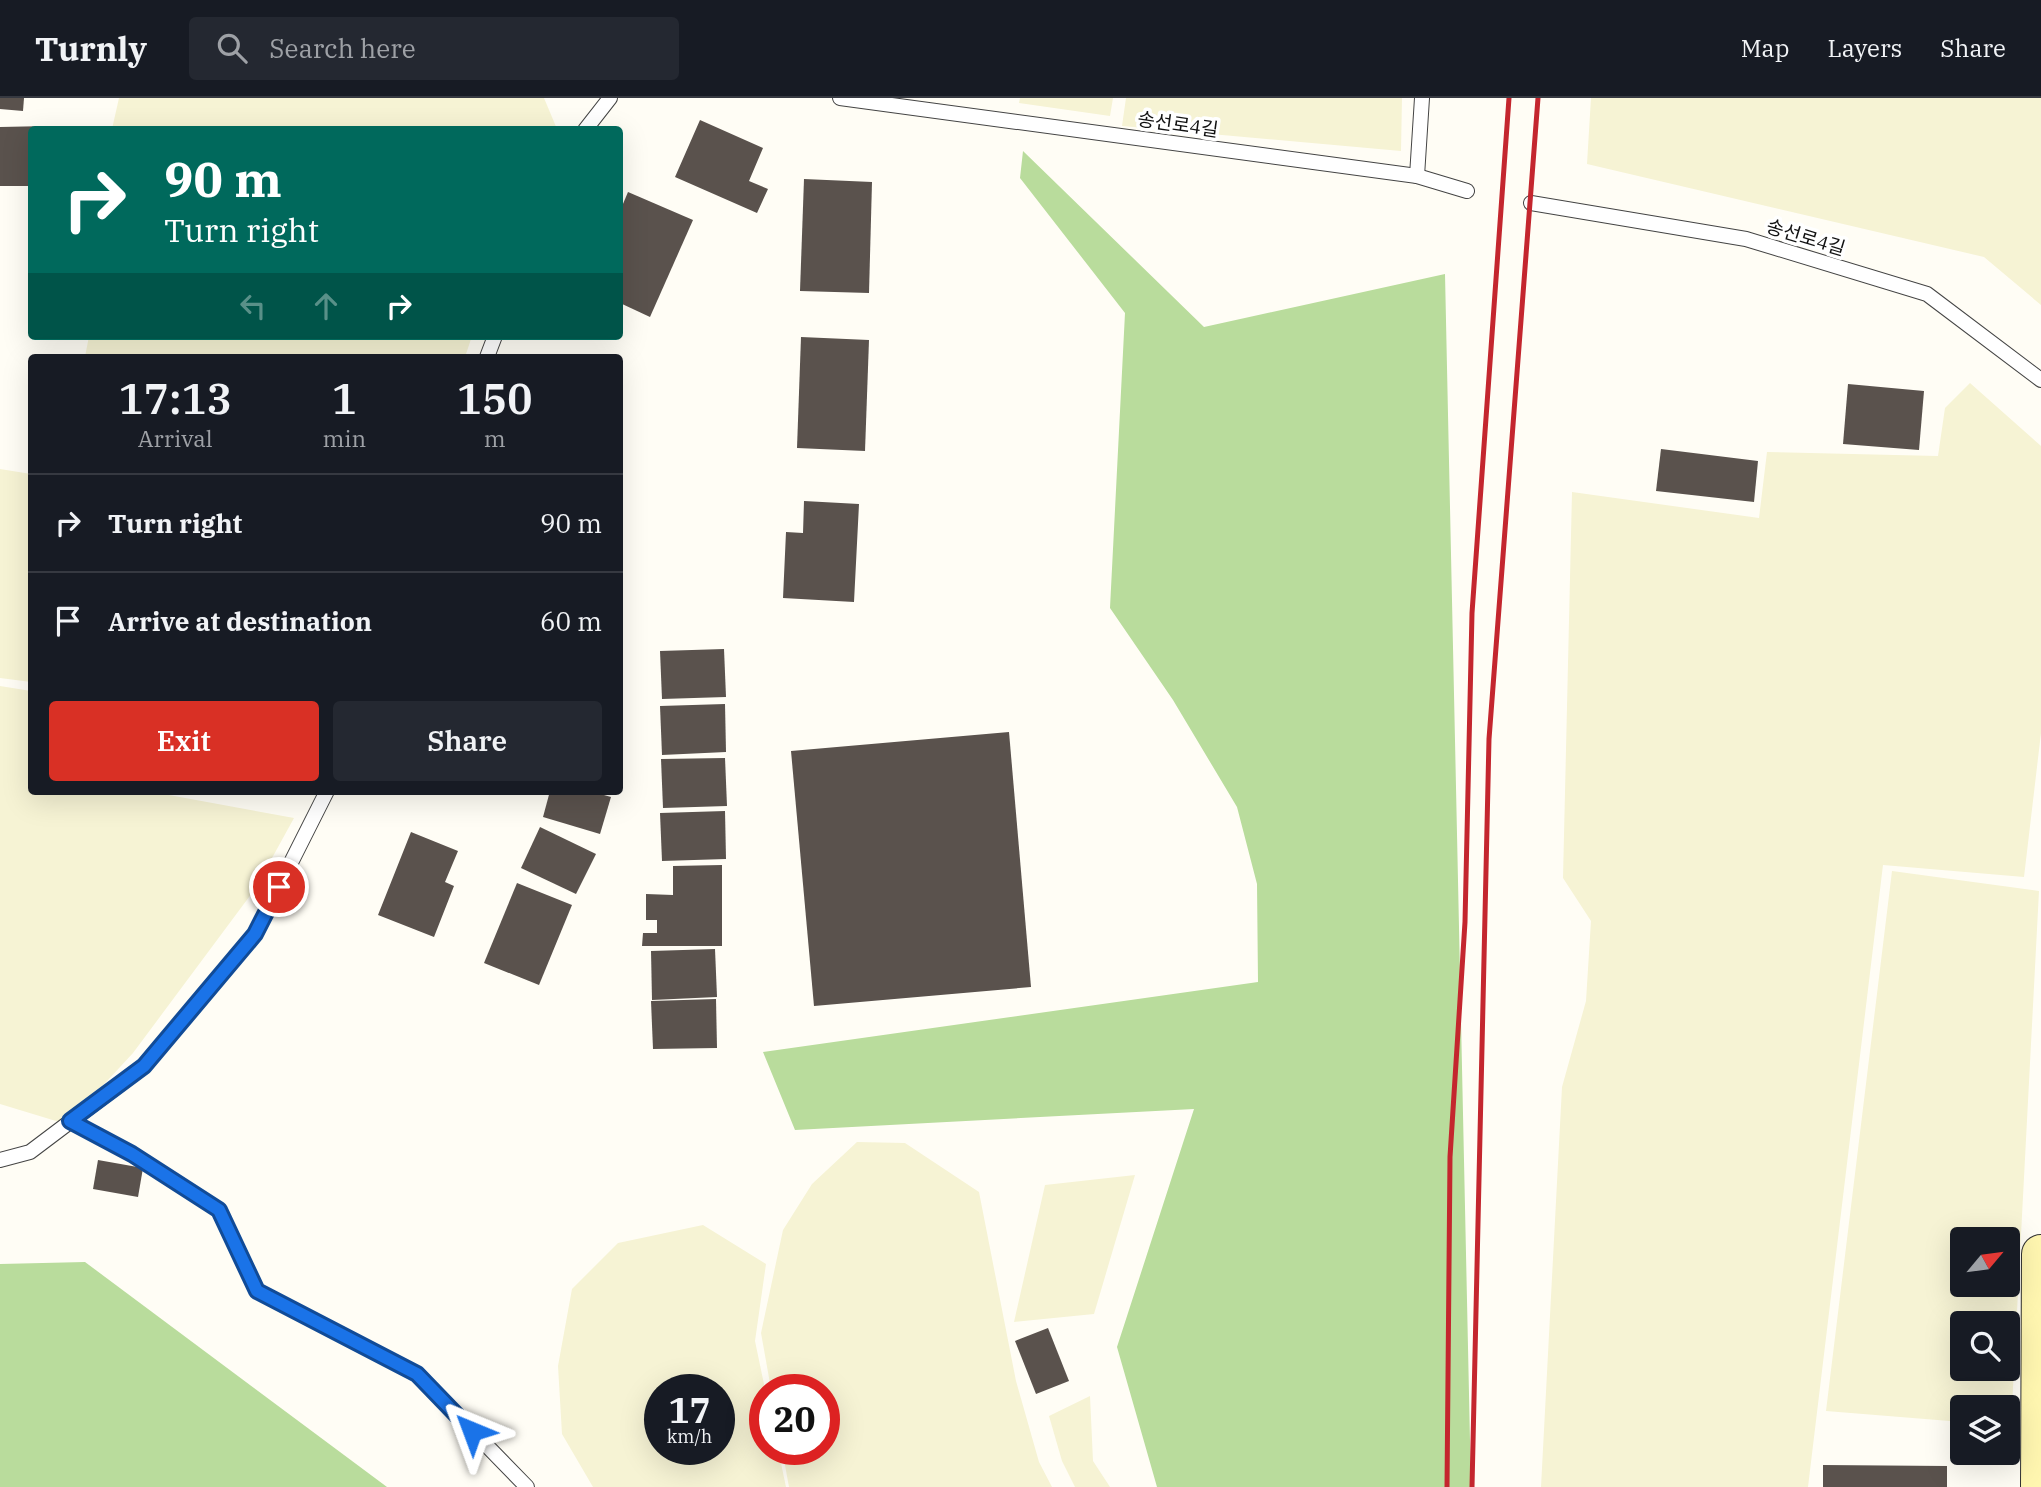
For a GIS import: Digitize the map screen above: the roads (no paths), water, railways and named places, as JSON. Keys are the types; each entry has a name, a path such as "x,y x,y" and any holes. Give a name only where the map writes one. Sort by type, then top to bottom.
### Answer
{"street":[{"path":"2040,1487 2041,1254"}],"lane":[{"path":"588,126 610,98"},
{"name":"송선로4길","path":"840,98 1417,176 1467,191"},
{"path":"1417,176 1422,98"},
{"name":"송선로4길","path":"1531,203 1746,239 1927,295 2041,380"},
{"path":"0,1160 30,1152 144,1066 255,934 325,795"},
{"path":"70,1121 132,1154 219,1210 257,1291 417,1374 527,1487"}],"railway":[{"path":"1447,1487 1450,1157 1465,922 1472,613 1509,98"},
{"path":"1472,1487 1489,739 1538,98"}]}
